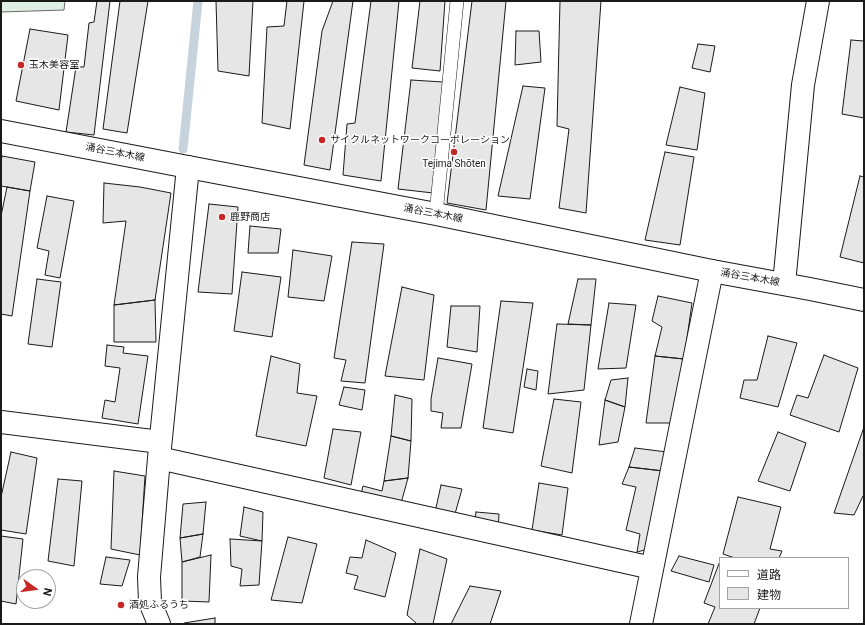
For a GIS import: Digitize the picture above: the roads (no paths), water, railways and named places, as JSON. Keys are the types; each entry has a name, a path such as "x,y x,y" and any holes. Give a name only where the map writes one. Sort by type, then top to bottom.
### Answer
{"street":[{"path":"784,284 803,85 818,1"},
{"name":"涌谷三本木線","path":"1,130 436,214 712,271 864,300"},
{"path":"159,624 150,602 149,577 188,167"},
{"path":"641,624 712,271"},
{"path":"1,422 160,450 652,568"}],"lane":[{"path":"436,214 457,1"}],"waterway":[{"path":"183,149 198,1"}],"place":[{"name":"玉木美容室","path":"21,65"},
{"name":"サイクルネットワークコーポレーション","path":"322,140"},
{"name":"Tejima Shōten","path":"454,152"},
{"name":"鹿野商店","path":"222,217"},
{"name":"酒処ふるうち","path":"121,605"}]}
